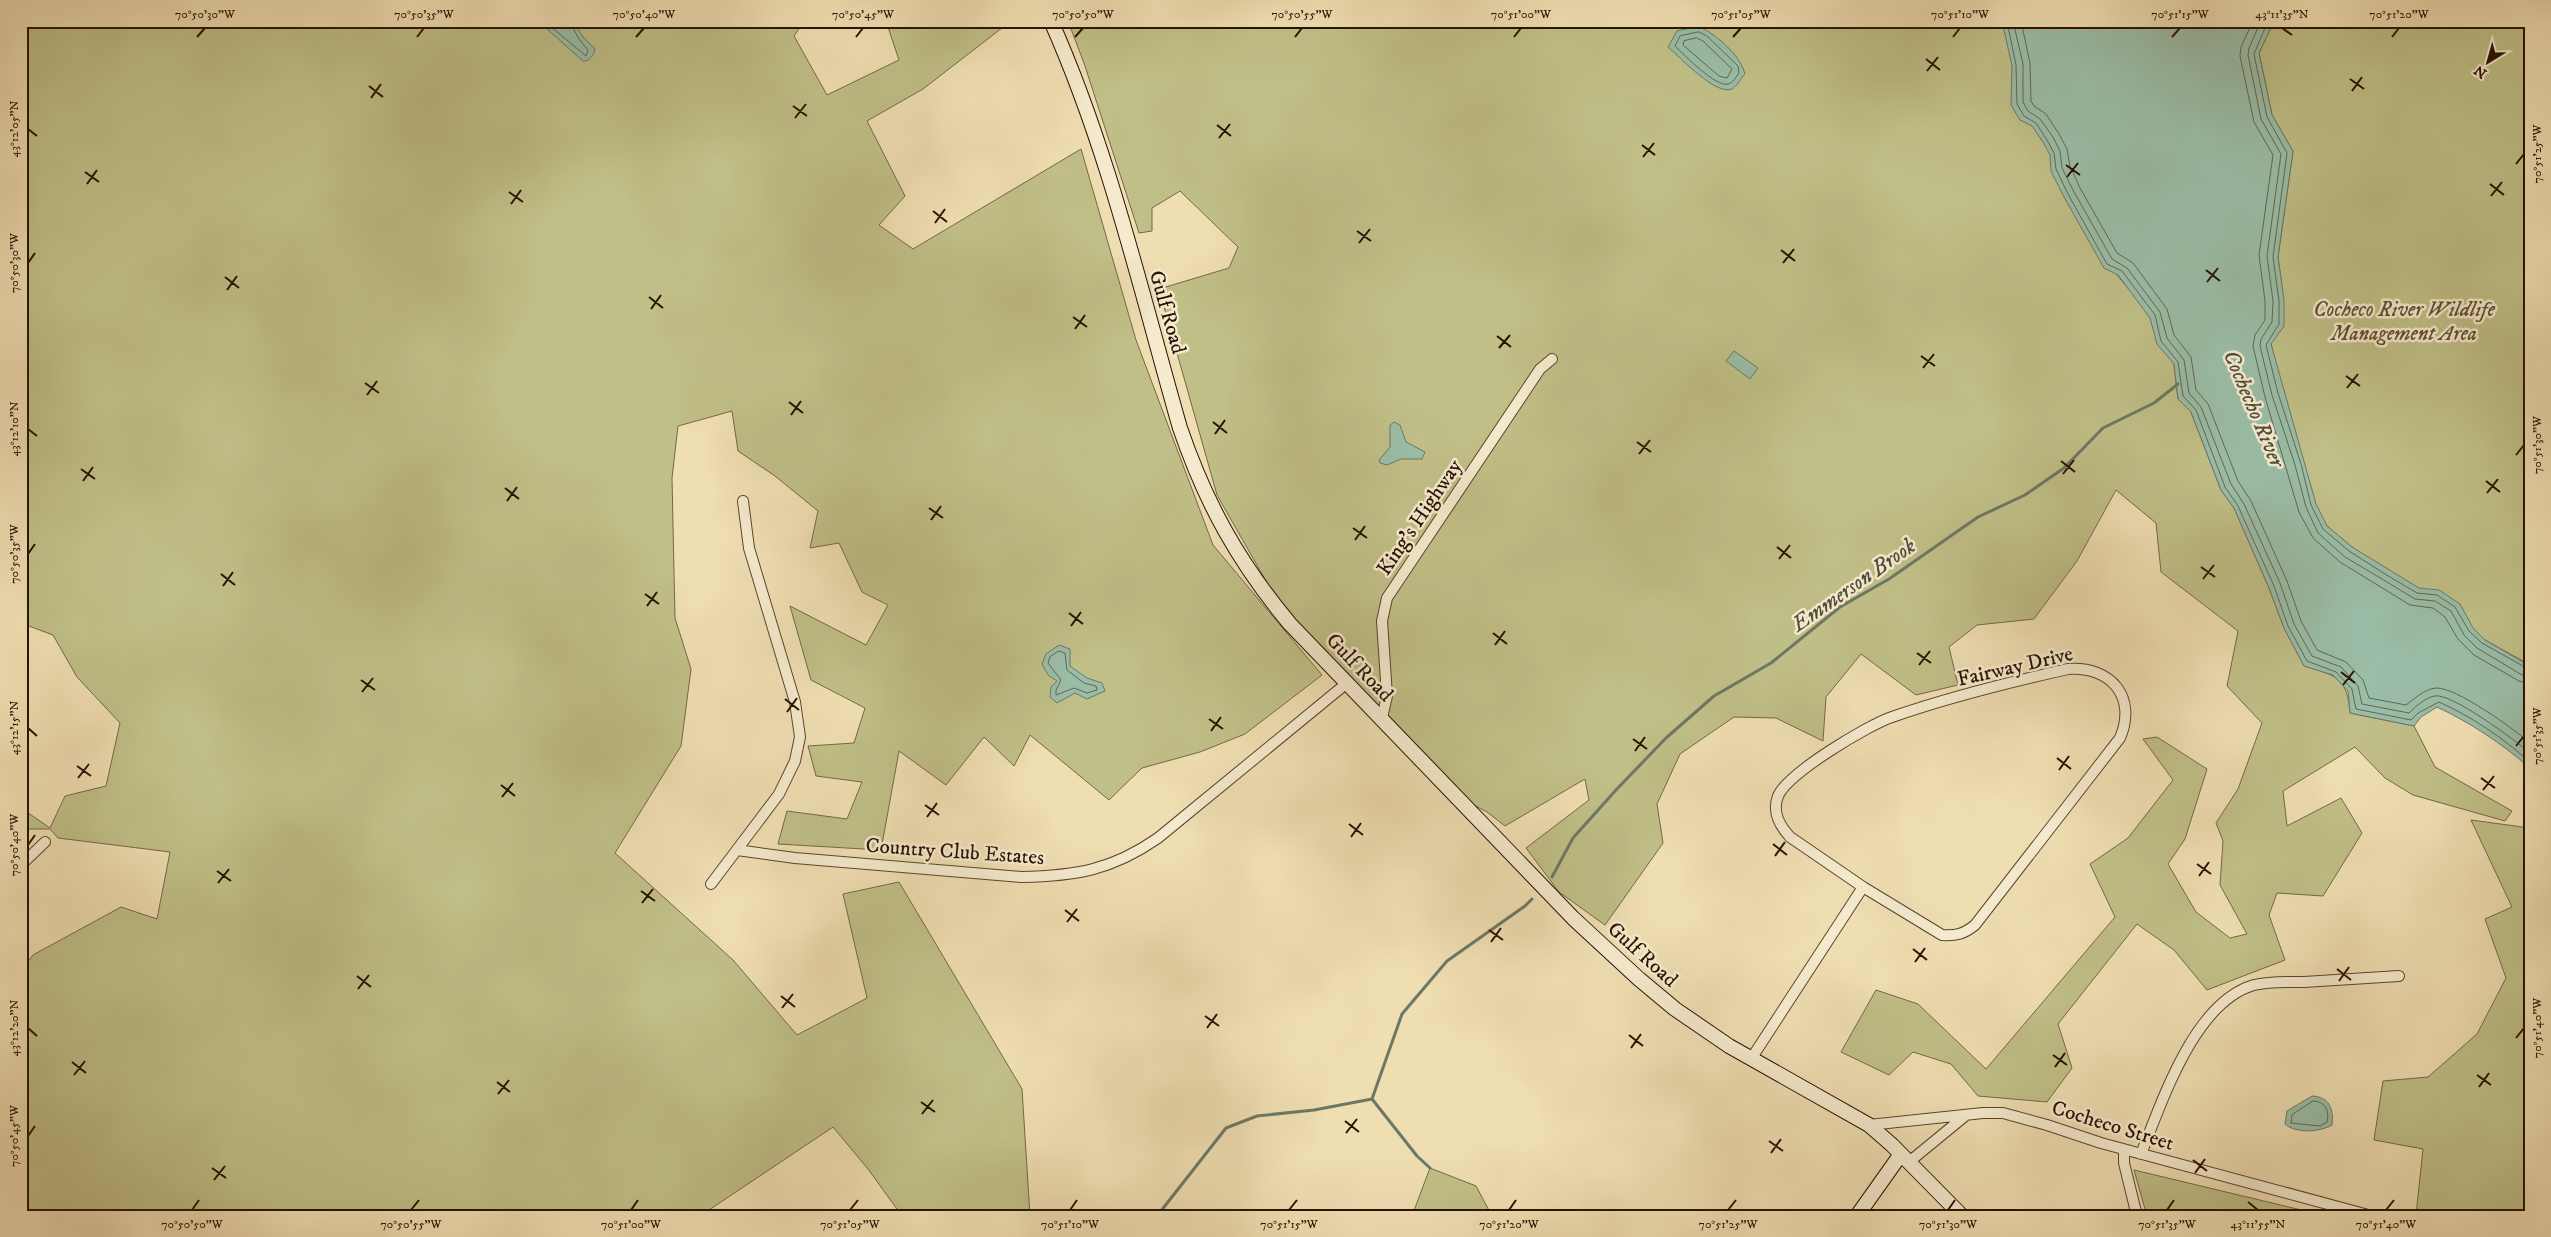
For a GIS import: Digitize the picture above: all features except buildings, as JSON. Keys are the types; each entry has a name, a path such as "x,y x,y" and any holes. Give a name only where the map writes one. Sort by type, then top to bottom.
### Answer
{"street":[{"name":"Gulf Road","path":"1051,21 1078,84 1110,179 1180,428 1207,499 1245,566 1263,590 1290,624 1573,918 1639,979 1675,1009 1751,1059 1869,1125 1903,1156 1962,1216"},
{"name":"King's Highway","path":"1382,718 1387,696 1382,621 1387,598 1540,369 1552,359"},
{"path":"711,884 785,784 795,761 800,737 796,702 749,548 743,501"},
{"name":"Fairway Drive","path":"2068,669 2092,670 2103,674 2112,681 2119,691 2126,714 2120,738 1975,925 1966,932 1955,936 1942,934 1863,886 1790,837 1782,828 1776,807 1778,796 1785,785 1869,727 1900,714 2068,669"},
{"name":"Country Club Estates","path":"737,850 795,858 1003,876 1056,876 1104,868 1138,852 1158,838 1347,683"},
{"path":"21,865 45,842"},
{"path":"1751,1059 1863,886"},
{"path":"2141,1154 2176,1068 2185,1052 2216,1012 2240,991 2256,985 2399,976"},
{"name":"Cocheco Street","path":"1869,1125 2003,1114 2023,1118 2124,1150 2372,1216"},
{"path":"1857,1216 1903,1156 1966,1116"},
{"path":"2124,1150 2124,1163 2137,1216"}],"green space":[{"path":"21,21 804,21 794,36 827,95 899,60 886,21 1011,21 923,89 867,121 905,196 879,225 913,249 1081,149 1136,340 1213,545 1322,675 1245,734 1200,752 1142,768 1109,800 1030,735 1014,766 984,737 946,785 899,751 881,850 778,844 787,811 847,819 862,782 816,776 808,746 854,743 865,708 811,680 790,606 866,645 888,605 862,592 839,543 810,548 818,511 775,476 738,451 732,411 678,426 672,478 675,618 691,669 681,746 615,853 733,960 797,1035 867,998 843,894 899,882 1022,1089 1030,1216 902,1216 868,1169 833,1127 700,1216 21,1216 21,971 33,955 121,907 157,919 170,852 58,838 50,829 21,829 21,808 50,828 65,796 106,786 120,723 77,677 53,635 21,623"},
{"path":"1068,21 2008,21 2116,274 2149,313 2174,364 2178,399 2191,412 2221,490 2234,508 2269,588 2284,628 2304,666 2325,672 2343,685 2349,701 2350,713 2414,726 2435,767 2512,811 2505,821 2413,795 2385,778 2355,747 2283,791 2287,826 2341,798 2362,833 2323,896 2277,893 2269,915 2285,960 2207,990 2174,950 2137,924 2058,1024 2072,1068 2047,1102 1978,1096 1951,1064 1913,1052 1889,1075 1841,1052 1876,990 1918,1004 1986,1069 2115,917 2090,864 2128,838 2173,780 2143,739 2157,737 2207,769 2185,839 2168,864 2196,912 2230,938 2247,934 2220,885 2223,841 2216,823 2238,789 2262,723 2227,686 2238,631 2161,572 2156,523 2116,490 2077,561 2034,619 1977,625 1949,647 1958,685 1916,695 1861,654 1826,697 1823,741 1776,718 1734,717 1680,754 1657,804 1663,843 1605,925 1559,892 1526,848 1589,800 1585,779 1505,826 1487,812 1470,803 1278,602 1217,495 1159,289 1229,268 1238,247 1180,191 1152,208 1152,231 1139,233 1084,63"},
{"name":"Cocheco River Wildlife Management Area","path":"2274,21 2530,21 2530,665 2485,640 2475,630 2352,547 2327,526 2289,467 2283,392 2271,344 2282,288 2278,257 2293,151 2272,115 2259,53"},
{"path":"2471,820 2530,828 2530,1216 2416,1215 2423,1149 2374,1140 2383,1081 2428,1077 2477,1034 2506,978 2485,919 2512,907"},
{"path":"1430,1168 1476,1186 1492,1216 1412,1216"},
{"path":"2134,1170 2314,1213 2313,1216 2147,1216"}],"water":[{"path":"538,21 573,21 583,37 595,49 592,56 583,61"},
{"name":"Cochecho River","path":"2002,21 2274,21 2259,53 2272,115 2293,151 2278,257 2284,300 2284,326 2271,344 2316,504 2327,526 2352,547 2419,588 2439,590 2460,604 2473,628 2485,640 2530,666 2530,768 2485,734 2437,707 2421,717 2414,726 2350,713 2348,691 2333,675 2304,666 2284,628 2269,588 2234,508 2221,490 2191,412 2178,399 2174,364 2157,344 2150,318 2118,275 2104,268 2051,171 2050,155 2043,142 2032,126 2020,120 2011,105 2012,66"},
{"path":"1699,26 1733,52 1742,66 1745,74 1732,89 1725,90 1708,82 1668,47 1677,31"},
{"path":"1734,351 1758,368 1750,379 1726,361"},
{"path":"1394,422 1400,425 1406,442 1425,452 1422,459 1401,459 1387,465 1380,463 1379,460 1390,447 1390,425"},
{"path":"1059,645 1070,649 1070,666 1087,678 1102,683 1105,691 1087,699 1075,693 1057,703 1050,697 1051,687 1057,681 1048,675 1042,664 1046,654"},
{"path":"2312,1096 2323,1099 2329,1104 2332,1113 2332,1125 2321,1129 2302,1131 2285,1124 2287,1111"}],"waterway":[{"name":"Emmerson Brook","path":"1552,877 1573,838 1666,738 1714,696 1771,663 1840,607 1889,579 1978,517 2025,495 2064,468 2103,428 2154,403 2178,384"},
{"name":"Emmerson Brook","path":"1372,1099 1402,1014 1447,961 1525,906 1532,899"},
{"path":"1372,1099 1417,1156 1430,1168"},
{"name":"Emmerson Brook","path":"1157,1216 1226,1128 1257,1116 1314,1110 1372,1099"}]}
